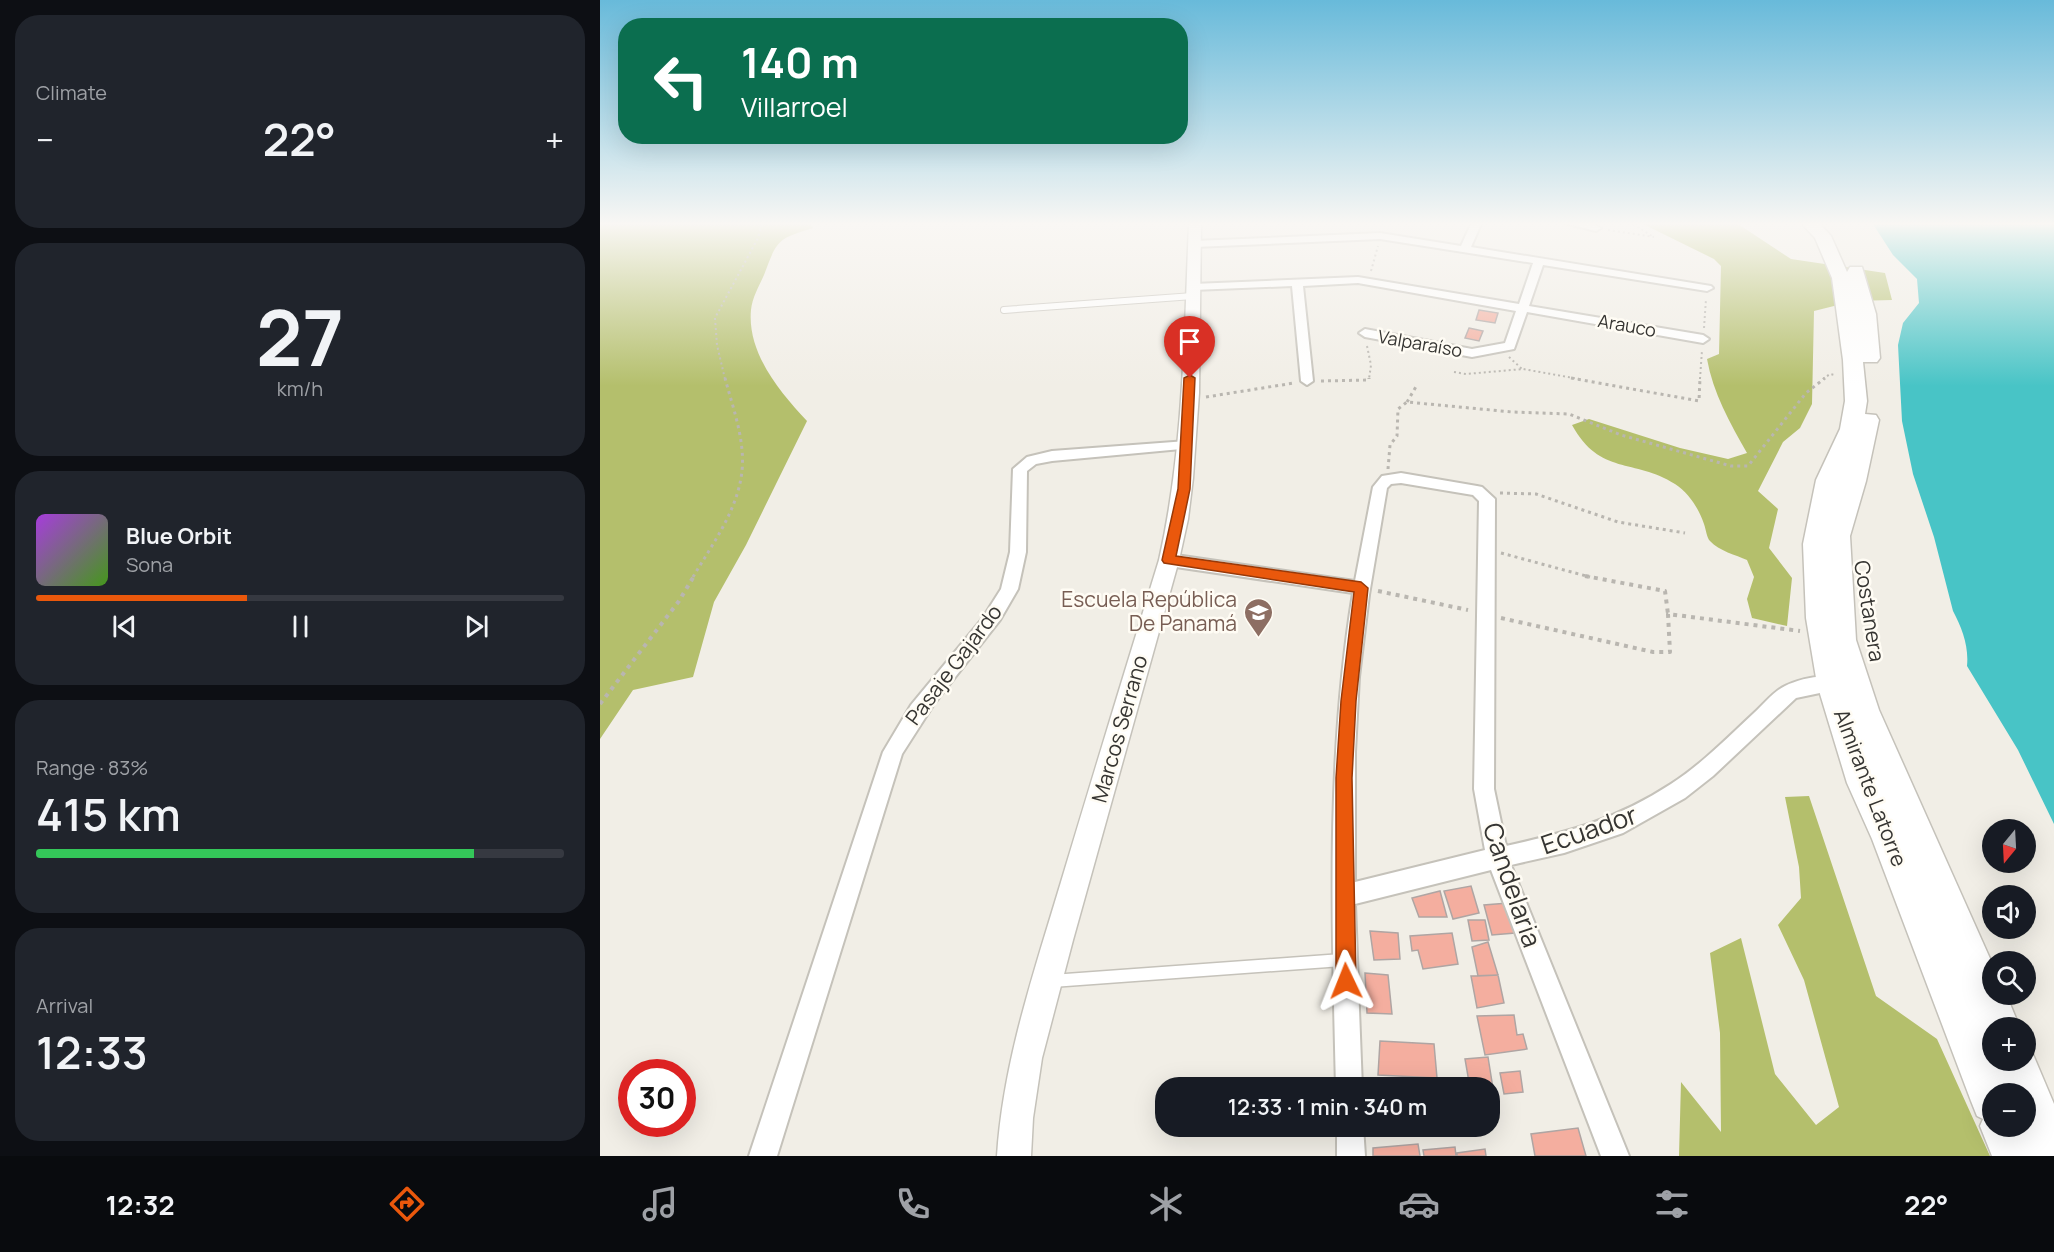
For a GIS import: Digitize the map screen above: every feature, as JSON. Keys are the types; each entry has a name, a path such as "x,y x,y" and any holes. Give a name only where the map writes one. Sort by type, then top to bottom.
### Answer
{"main road":[{"name":"Almirante Latorre","path":"1841,278 1854,377 1855,413 1851,429 1828,480 1825,501 1818,522 1816,544 1820,618 1837,704 1863,783 1889,838 1985,1083"},
{"name":"Almirante Latorre","path":"1858,278 1866,314 1872,397 1854,481 1837,536 1842,640 1864,710 1995,1017"},
{"path":"2019,1071 2054,1156"},
{"path":"2006,1137 2014,1156"}],"street":[{"name":"Marcos Serrano","path":"1014,1156 1020,1087 1047,982 1169,560 1182,500 1187,445 1193,278"},
{"path":"1523,308 1533,278"},
{"path":"1644,278 1707,288"},
{"name":"Arauco","path":"1193,292 1297,282 1368,282 1703,339"},
{"path":"1297,282 1306,381"},
{"name":"Valparaíso","path":"1365,333 1472,353 1510,346 1523,308"},
{"name":"Pasaje Gajardo","path":"763,1156 893,752 922,704 992,619 1007,594 1013,578 1018,548 1020,469 1032,460 1052,456 1187,445"},
{"path":"1349,1077 1343,896 1346,735 1361,588 1380,488 1387,479 1401,478 1482,494"},
{"name":"Candelaria","path":"1482,494 1487,501 1484,789 1497,857 1615,1156"},
{"path":"1169,560 1361,588"},
{"name":"Ecuador","path":"1343,896 1421,875 1564,843 1635,817 1678,791 1706,770 1782,698 1799,688 1832,684"},
{"path":"1350,1137 1351,1156"}],"lane":[{"path":"1004,310 1193,292"},
{"path":"1047,982 1345,960"}],"path":[{"path":"600,704 679,601 729,516 739,490 743,463 742,447 717,345 715,318 737,278"},
{"path":"1368,282 1369,278"},
{"path":"1454,372 1466,374 1523,369 1699,401 1707,288"},
{"path":"1407,402 1512,412 1569,414 1621,435 1731,466 1748,466 1806,393 1830,375 1854,377"},
{"path":"1387,479 1390,445 1397,436 1398,409 1407,402 1417,385"},
{"path":"1482,494 1536,494 1618,522 1685,533"},
{"path":"1361,588 1653,652 1670,652 1665,591 1590,577 1485,549"},
{"path":"1668,614 1823,634"}],"green space":[{"path":"600,278 763,278 751,310 754,341 767,371 807,421 746,545 714,602 693,677 633,690 600,739"},
{"path":"1721,278 1886,278 1892,300 1854,301 1814,311 1812,404 1800,428 1783,442 1758,491 1778,509 1769,548 1792,578 1787,626 1752,618 1747,599 1754,577 1747,560 1723,550 1710,541 1699,513 1685,492 1660,476 1619,464 1594,452 1572,425 1589,419 1680,448 1728,459 1747,453 1728,419 1710,372 1707,359 1719,354"},
{"path":"1809,796 1876,996 1937,1039 1990,1156 1679,1156 1681,1082 1721,1132 1720,1033 1710,953 1741,938 1775,1074 1816,1125 1839,1107 1804,980 1778,925 1801,898 1799,867 1785,797"}],"water":[{"path":"2054,278 2054,824 2018,750 1967,666 1964,637 1953,611 1934,537 1913,474 1902,421 1898,345 1903,323 1919,303 1917,279"}],"building":[{"path":"1479,310 1498,313 1495,323 1476,320"},
{"path":"1469,328 1483,331 1479,341 1465,338"},
{"path":"1471,886 1479,913 1453,919 1444,891"},
{"path":"1440,891 1447,917 1419,917 1412,898"},
{"path":"1508,903 1515,933 1492,935 1484,905"},
{"path":"1468,920 1485,920 1489,940 1472,941"},
{"path":"1370,931 1398,933 1400,959 1374,960"},
{"path":"1452,933 1458,964 1423,969 1418,950 1412,951 1410,936"},
{"path":"1488,942 1498,975 1478,976 1472,947"},
{"path":"1365,973 1388,975 1392,1014 1367,1013"},
{"path":"1498,975 1504,1003 1477,1008 1471,976"},
{"path":"1514,1015 1517,1035 1523,1034 1527,1049 1485,1055 1477,1016"},
{"path":"1380,1041 1434,1044 1437,1077 1378,1075"},
{"path":"1488,1057 1491,1077 1468,1077 1465,1059"},
{"path":"1520,1071 1523,1092 1504,1094 1500,1073"},
{"path":"1578,1128 1586,1156 1535,1156 1531,1134"},
{"path":"1418,1144 1420,1156 1373,1156 1373,1148"},
{"path":"1455,1147 1456,1156 1424,1156 1423,1150"},
{"path":"1485,1149 1486,1156 1457,1156 1457,1153"}],"place":[{"name":"Escuela República De Panamá","path":"1258,638"}],"route":[{"path":"1190,378 1184,489 1169,560 1361,588 1348,701 1344,778 1343,896 1346,981"}]}
